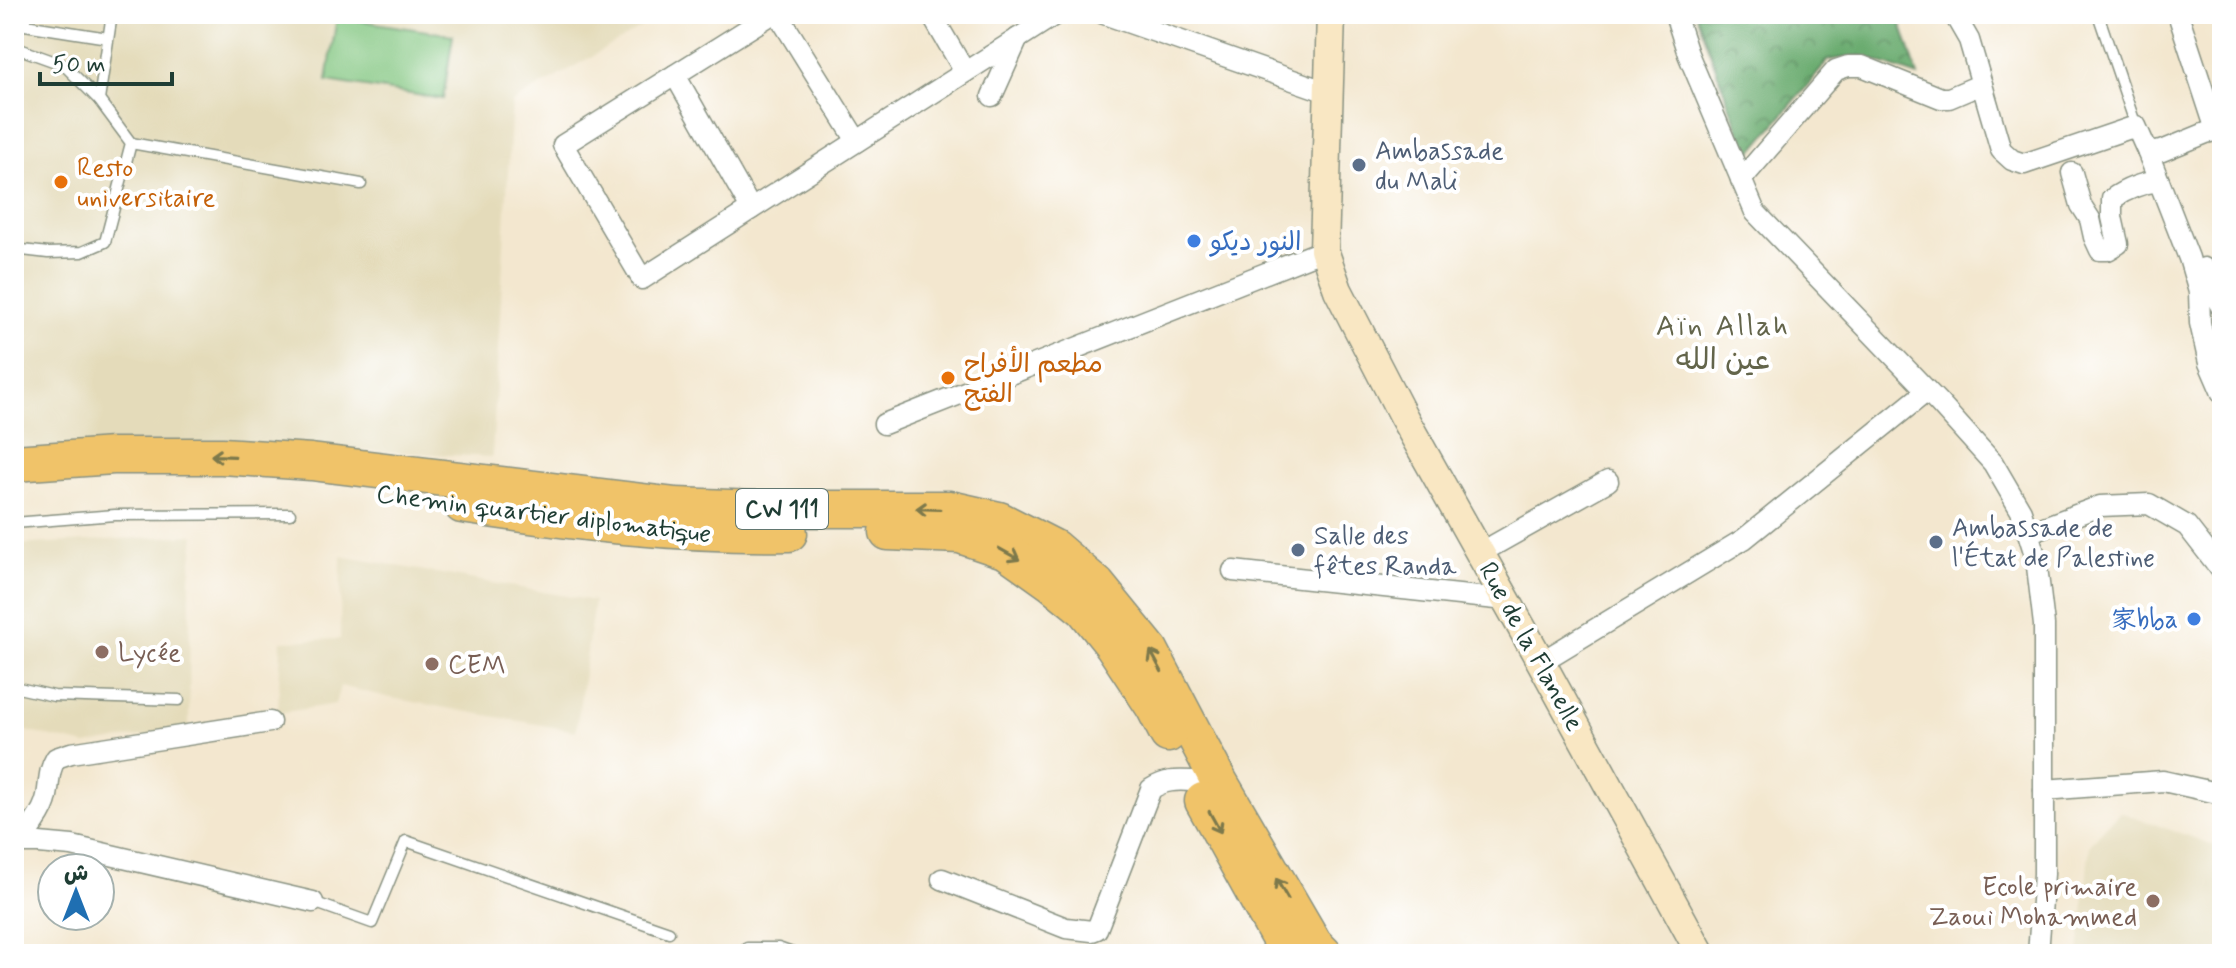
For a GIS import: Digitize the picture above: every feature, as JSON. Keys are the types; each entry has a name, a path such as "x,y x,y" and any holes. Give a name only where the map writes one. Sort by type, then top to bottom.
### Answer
{"highway":[{"name":"CW 111","path":"14,463 113,456 222,456 311,462 676,506 950,509 999,520 1054,548 1097,585 1150,650 1216,776 1314,944 1324,954"},
{"name":"Chemin quartier diplomatique","path":"14,485 175,479 299,484 583,523 721,534 890,532 960,535 1007,551 1084,609 1113,645 1154,707 1288,954"}],"street":[{"path":"857,141 775,14 563,145 642,279 1056,14"},
{"path":"931,14 965,72"},
{"path":"1104,14 1327,92"},
{"path":"884,424 1324,250 1331,14"},
{"path":"1675,14 1688,54 1755,212 1993,463 2021,511 2036,558 2044,625 2044,874 2038,954"},
{"path":"1954,14 1969,40 2001,150 2012,160 2024,164 2136,126 2155,152 2222,308"},
{"path":"2155,152 2219,129 2178,14"},
{"path":"992,96 1018,38"},
{"path":"1741,180 1836,70 1862,66 1941,98 1949,98 1982,84"},
{"path":"675,75 751,209"},
{"path":"2155,152 2159,181 2199,292 2200,323 2209,363 2222,393"},
{"path":"2072,173 2081,205 2090,219 2100,250 2108,250 2118,244 2112,199 2125,190 2159,181"},
{"name":"Rue de la Flanelle","path":"1324,250 1338,290 1403,416 1701,954"},
{"path":"1541,662 1744,539 1927,391"},
{"path":"1480,553 1608,481"},
{"path":"2028,533 2100,506 2149,504 2187,526 2222,571"},
{"path":"1233,571 1506,600"},
{"path":"15,843 30,828 47,800 49,770 56,758 71,753 270,722"},
{"path":"942,879 1066,928 1092,931 1097,929 1151,789 1162,782 1192,781"},
{"path":"2044,790 2163,781 2222,794"},
{"path":"15,843 72,846 313,902"}],"lane":[{"path":"26,14 25,25 108,38"},
{"path":"99,100 112,14"},
{"path":"2098,14 2136,126"},
{"path":"14,47 64,65 99,100 131,143 361,184"},
{"path":"14,249 48,253 82,252 105,242 131,143"},
{"path":"14,523 115,515 290,514"},
{"path":"14,687 54,696 179,700"},
{"path":"313,902 372,923 406,841 669,932"},
{"path":"741,954 747,948 778,948 795,954"}],"shaded area":[{"path":"14,14 664,14 512,103 492,457 350,450 14,448"},
{"name":"Lycée","path":"195,535 190,576 189,728 86,745 14,728 14,545"},
{"name":"CEM","path":"341,556 594,601 576,731 340,686 335,704 278,713 281,641 340,639"},
{"name":"Ecole primaire Zaoui Mohammed","path":"2120,812 2222,848 2222,954 2079,954 2090,844"}],"green space":[{"path":"1696,14 1898,14 1918,76 1861,56 1829,60 1748,156"},
{"path":"337,17 453,35 443,99 327,81"}],"place":[{"name":"Ambassade du Mali","path":"1359,165"},
{"name":"Resto universitaire","path":"61,182"},
{"name":"النور ديكو","path":"1194,241"},
{"name":"مطعم الأفراح الفتح","path":"948,378"},
{"name":"Ambassade de l'État de Palestine","path":"1936,542"},
{"name":"Salle des fêtes Randa","path":"1298,550"},
{"name":"家bba","path":"2194,619"},
{"name":"Lycée","path":"102,652"},
{"name":"CEM","path":"432,664"},
{"name":"Ecole primaire Zaoui Mohammed","path":"2153,901"}],"district":[{"name":"Aïn Allah عين الله","path":"1723,342"}]}
